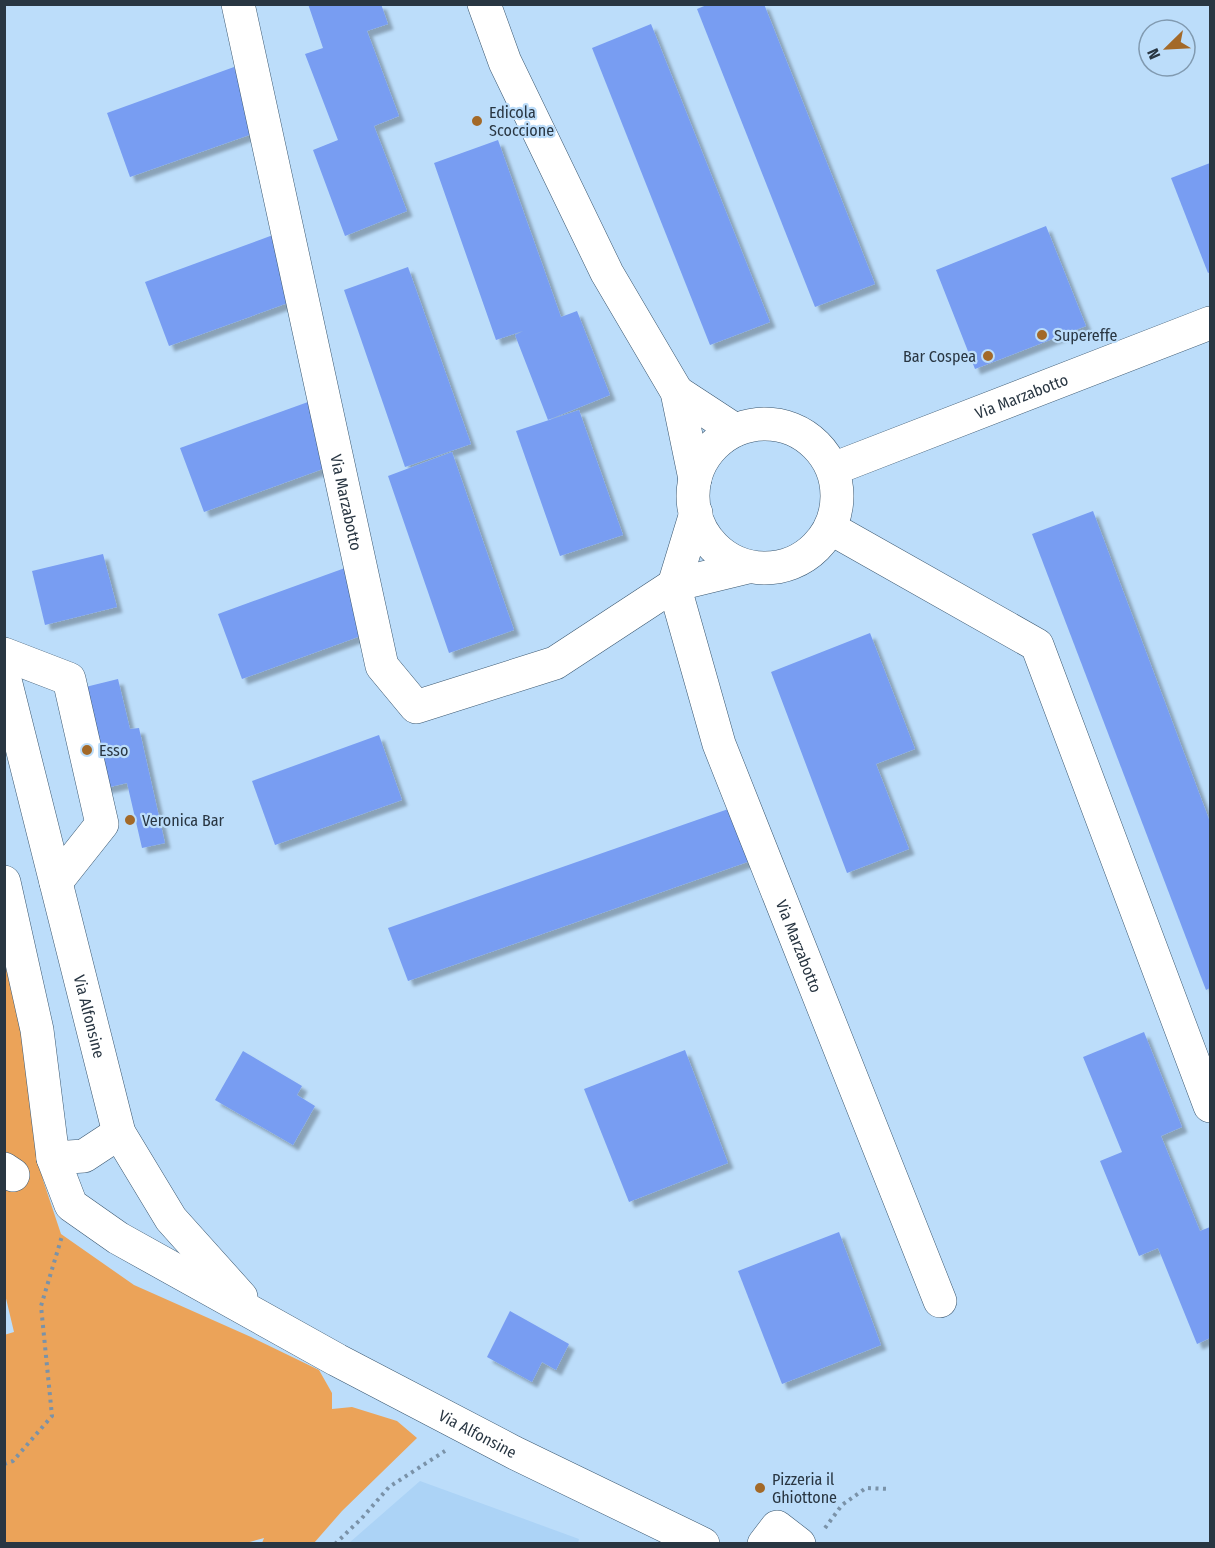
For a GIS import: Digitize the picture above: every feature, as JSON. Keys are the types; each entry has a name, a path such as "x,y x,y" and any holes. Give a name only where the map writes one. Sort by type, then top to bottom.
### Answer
{"street":[{"name":"Via Marzabotto","path":"238,4 382,666 416,707 555,663 674,585 748,567 773,568 796,562 816,548 830,528 837,509 838,489 833,469 820,449 802,434 781,425 757,424 735,430 716,442 703,459 695,479 693,500 698,523 710,542 727,557 748,567"},
{"name":"Via Marzabotto","path":"484,4 505,62 607,273 677,392 695,479"},
{"name":"Via Marzabotto","path":"833,469 1210,322"},
{"name":"Via Marzabotto","path":"677,392 735,430"},
{"name":"Via Marzabotto","path":"696,513 674,585 719,744 940,1301"},
{"path":"830,528 1037,645 1210,1106"},
{"path":"4,654 69,679 102,824 56,882"},
{"name":"Via Alfonsine","path":"4,676 119,1133 171,1219 258,1316"},
{"path":"4,882 37,1030 53,1158 71,1205"},
{"path":"53,1158 84,1156 119,1133"},
{"name":"Via Alfonsine","path":"71,1205 118,1238 337,1360 513,1452 703,1544"},
{"path":"764,1544 777,1527 810,1537"}],"path":[{"path":"4,1464 13,1461 51,1416 41,1306 71,1205"},
{"path":"335,1544 389,1487 473,1431"},
{"path":"810,1537 842,1504 866,1488 890,1489"}],"shaded area":[{"path":"4,945 18,1003 37,1121 43,1180 61,1234 134,1285 319,1370 332,1393 332,1409 352,1407 397,1421 417,1438 342,1511 314,1543 262,1543 264,1538 242,1544 5,1543 4,1335 14,1332 4,1290"},
{"path":"420,1481 579,1539 578,1543 349,1543"}],"building":[{"path":"308,4 381,4 388,24 367,31 399,116 374,126 407,211 345,236 313,150 338,140 305,54 323,48"},
{"path":"709,4 764,4 875,284 815,307 697,9"},
{"path":"651,24 770,322 710,345 592,48"},
{"path":"234,67 258,132 130,177 107,113"},
{"path":"498,140 561,317 577,311 610,395 548,420 515,335 523,331 496,340 434,163"},
{"path":"1210,163 1210,272 1208,273 1171,178"},
{"path":"1046,226 1086,326 975,369 936,270"},
{"path":"273,235 296,300 169,346 145,282"},
{"path":"408,267 471,444 405,467 344,290"},
{"path":"308,402 331,466 204,512 180,448"},
{"path":"579,410 623,535 560,556 516,431"},
{"path":"452,452 514,630 449,653 388,476"},
{"path":"1093,511 1210,822 1210,988 1206,990 1032,534"},
{"path":"103,554 117,607 45,625 32,571"},
{"path":"345,568 369,633 242,679 218,614"},
{"path":"870,633 915,749 876,764 909,849 847,873 771,672"},
{"path":"118,679 130,729 139,728 165,843 142,848 127,783 80,794 57,694"},
{"path":"379,735 402,800 275,845 252,781"},
{"path":"734,807 753,860 408,981 388,928"},
{"path":"1144,1032 1182,1127 1161,1136 1200,1231 1210,1227 1210,1338 1197,1344 1158,1248 1139,1256 1100,1161 1122,1152 1083,1057"},
{"path":"685,1050 728,1163 629,1202 584,1089"},
{"path":"243,1051 302,1086 297,1095 315,1106 293,1145 215,1100"},
{"path":"839,1232 881,1345 782,1384 738,1271"},
{"path":"510,1311 569,1344 556,1370 542,1362 532,1382 487,1357"}],"place":[{"name":"Edicola Scoccione","path":"477,121"},
{"name":"Supereffe","path":"1042,335"},
{"name":"Bar Cospea","path":"988,356"},
{"name":"Esso","path":"87,750"},
{"name":"Veronica Bar","path":"130,820"},
{"name":"Pizzeria il Ghiottone","path":"760,1488"}]}
